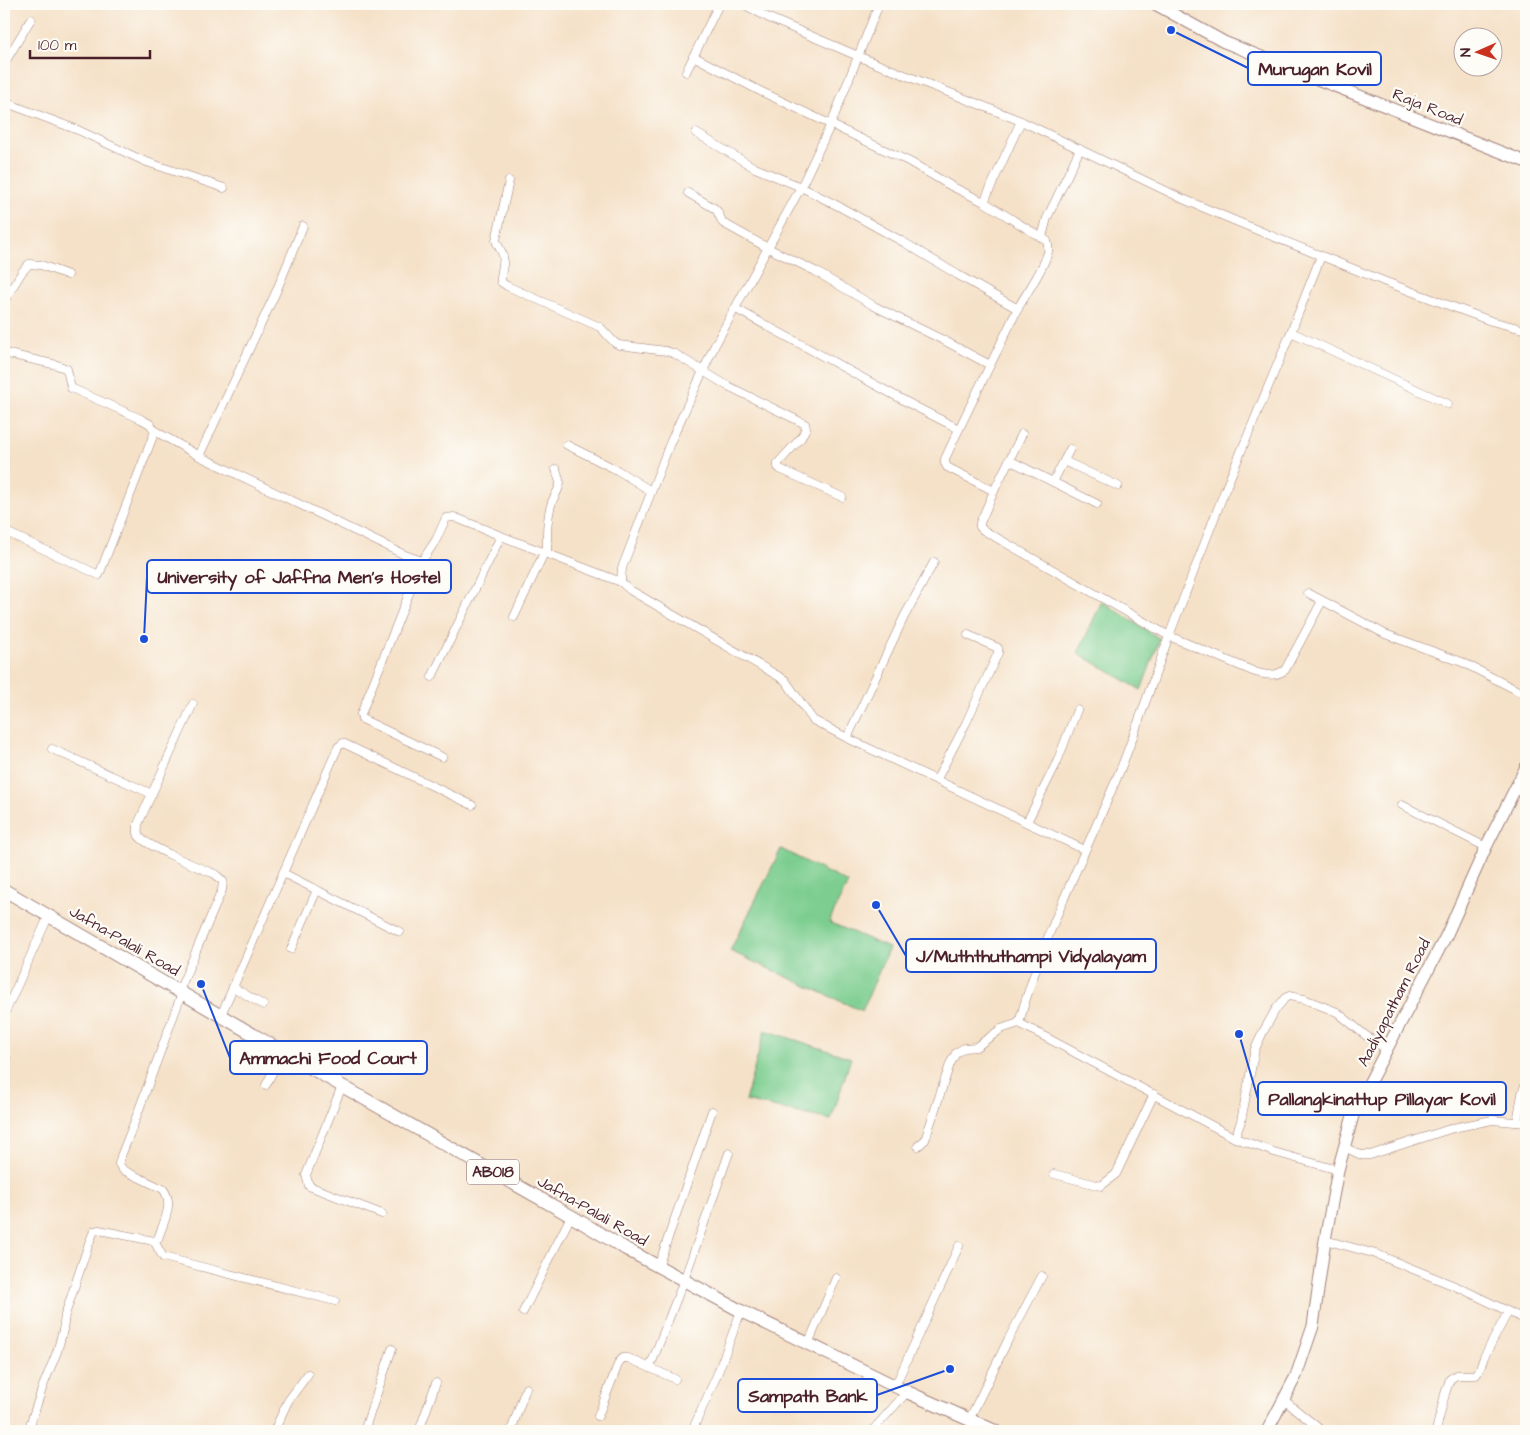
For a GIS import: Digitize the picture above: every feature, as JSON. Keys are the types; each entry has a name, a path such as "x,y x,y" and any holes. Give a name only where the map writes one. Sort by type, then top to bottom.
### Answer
{"main road":[{"name":"Jafna-Palali Road","path":"4,890 658,1266 808,1344 907,1392 995,1431"}],"street":[{"path":"686,72 719,4"},
{"path":"744,4 769,18 910,78 1021,121 1183,199 1386,282 1482,318 1526,330"},
{"path":"621,582 622,568 670,443 704,371 801,187 831,124 879,4"},
{"name":"Raja Road","path":"1154,4 1224,42 1526,162"},
{"path":"4,64 31,19"},
{"path":"693,56 758,90 910,162 953,187 984,202 1042,236 1047,241 1048,251 1043,262 990,365 945,459 947,467 994,491"},
{"path":"4,102 78,130 144,162 224,188"},
{"path":"984,202 1021,121"},
{"path":"696,134 755,168 801,187 905,243 1018,309"},
{"path":"1042,236 1047,218 1080,149"},
{"path":"509,181 496,240 496,244 504,256 501,282 600,327 615,343 675,354 726,385 805,424 806,428 801,438 778,463 778,467 842,497"},
{"path":"688,193 714,208 723,223 815,271 874,306 990,365"},
{"path":"199,456 276,292 303,226"},
{"path":"1019,1023 1029,988 1054,921 1121,767 1224,490 1321,256"},
{"path":"4,302 22,272 30,264 41,265 68,274"},
{"path":"736,309 916,408 959,429"},
{"path":"1291,332 1448,404"},
{"path":"4,353 67,369 71,388 150,424 155,431 199,456 372,540 422,561"},
{"path":"4,530 99,575 155,431"},
{"path":"1022,434 994,491 980,527 1169,636 1255,672 1276,675 1285,670 1322,601"},
{"path":"567,445 617,470 651,491"},
{"path":"1053,482 1070,449"},
{"path":"1009,460 1097,504"},
{"path":"1064,461 1118,486"},
{"path":"514,617 546,554 548,514 560,483 556,469"},
{"path":"442,757 362,719 361,714 422,561 436,540 446,518 454,517 621,582 630,590 785,680 813,720 846,738 1085,850"},
{"path":"432,677 501,536"},
{"path":"846,738 904,617 934,562"},
{"path":"1308,593 1385,634 1462,662 1526,695"},
{"path":"937,779 966,723 998,653 998,648 968,635"},
{"path":"28,1431 57,1352 65,1315 94,1231 99,1230 154,1241 158,1239 170,1201 168,1194 163,1189 123,1170 119,1164 180,992 224,885 223,881 216,874 152,845 140,837 138,824 193,704"},
{"path":"1027,822 1057,762 1077,710"},
{"path":"221,1015 338,747 343,743 472,805"},
{"path":"52,750 152,794"},
{"name":"Aadiyapatham Road","path":"1267,1431 1296,1376 1313,1326 1338,1170 1354,1112 1446,934 1486,846 1526,767"},
{"path":"1402,805 1486,846"},
{"path":"282,873 400,932"},
{"path":"290,949 317,890"},
{"path":"4,1015 49,915"},
{"path":"233,987 263,1005"},
{"path":"1235,1138 1241,1121 1255,1049 1262,1032 1285,998 1289,996 1304,999 1337,1012 1386,1049"},
{"path":"918,1146 925,1140 950,1064 956,1053 964,1048 976,1047 1001,1029 1019,1023 1235,1138 1274,1152 1338,1170"},
{"path":"266,1085 283,1052"},
{"path":"4,1053 6,1060 4,1069"},
{"path":"1518,1122 1522,1094 1526,1082"},
{"path":"342,1086 306,1176 309,1186 382,1214"},
{"path":"1054,1174 1101,1186 1116,1174 1154,1094"},
{"path":"658,1266 712,1111"},
{"path":"1344,1147 1361,1155 1370,1155 1453,1128 1492,1120 1526,1123"},
{"path":"650,1367 684,1280 729,1153"},
{"path":"523,1312 571,1216"},
{"path":"1326,1240 1376,1254 1462,1289 1526,1320"},
{"path":"154,1241 163,1257 335,1301"},
{"path":"895,1386 959,1246"},
{"path":"969,1420 1042,1276"},
{"path":"808,1344 836,1278"},
{"path":"692,1431 717,1375 742,1311"},
{"path":"1436,1431 1450,1379 1457,1375 1476,1375 1508,1312"},
{"path":"364,1431 392,1349"},
{"path":"598,1416 621,1360 628,1358 675,1379"},
{"path":"274,1431 288,1401 308,1374"},
{"path":"419,1431 436,1383"},
{"path":"510,1431 526,1388"},
{"path":"872,1431 907,1392"},
{"path":"1284,1400 1322,1431"}],"green space":[{"path":"1102,601 1160,639 1141,690 1078,653"},
{"path":"781,849 848,883 829,922 889,948 862,1011 730,951"},
{"path":"765,1030 851,1058 831,1120 745,1101"}],"place":[{"name":"Murugan Kovil","path":"1171,30"},
{"name":"University of Jaffna Men's Hostel","path":"144,639"},
{"name":"J/Muththuthampi Vidyalayam","path":"876,905"},
{"name":"Ammachi Food Court","path":"201,984"},
{"name":"Pallangkinattup Pillayar Kovil","path":"1239,1034"},
{"name":"Sampath Bank","path":"950,1369"}]}
